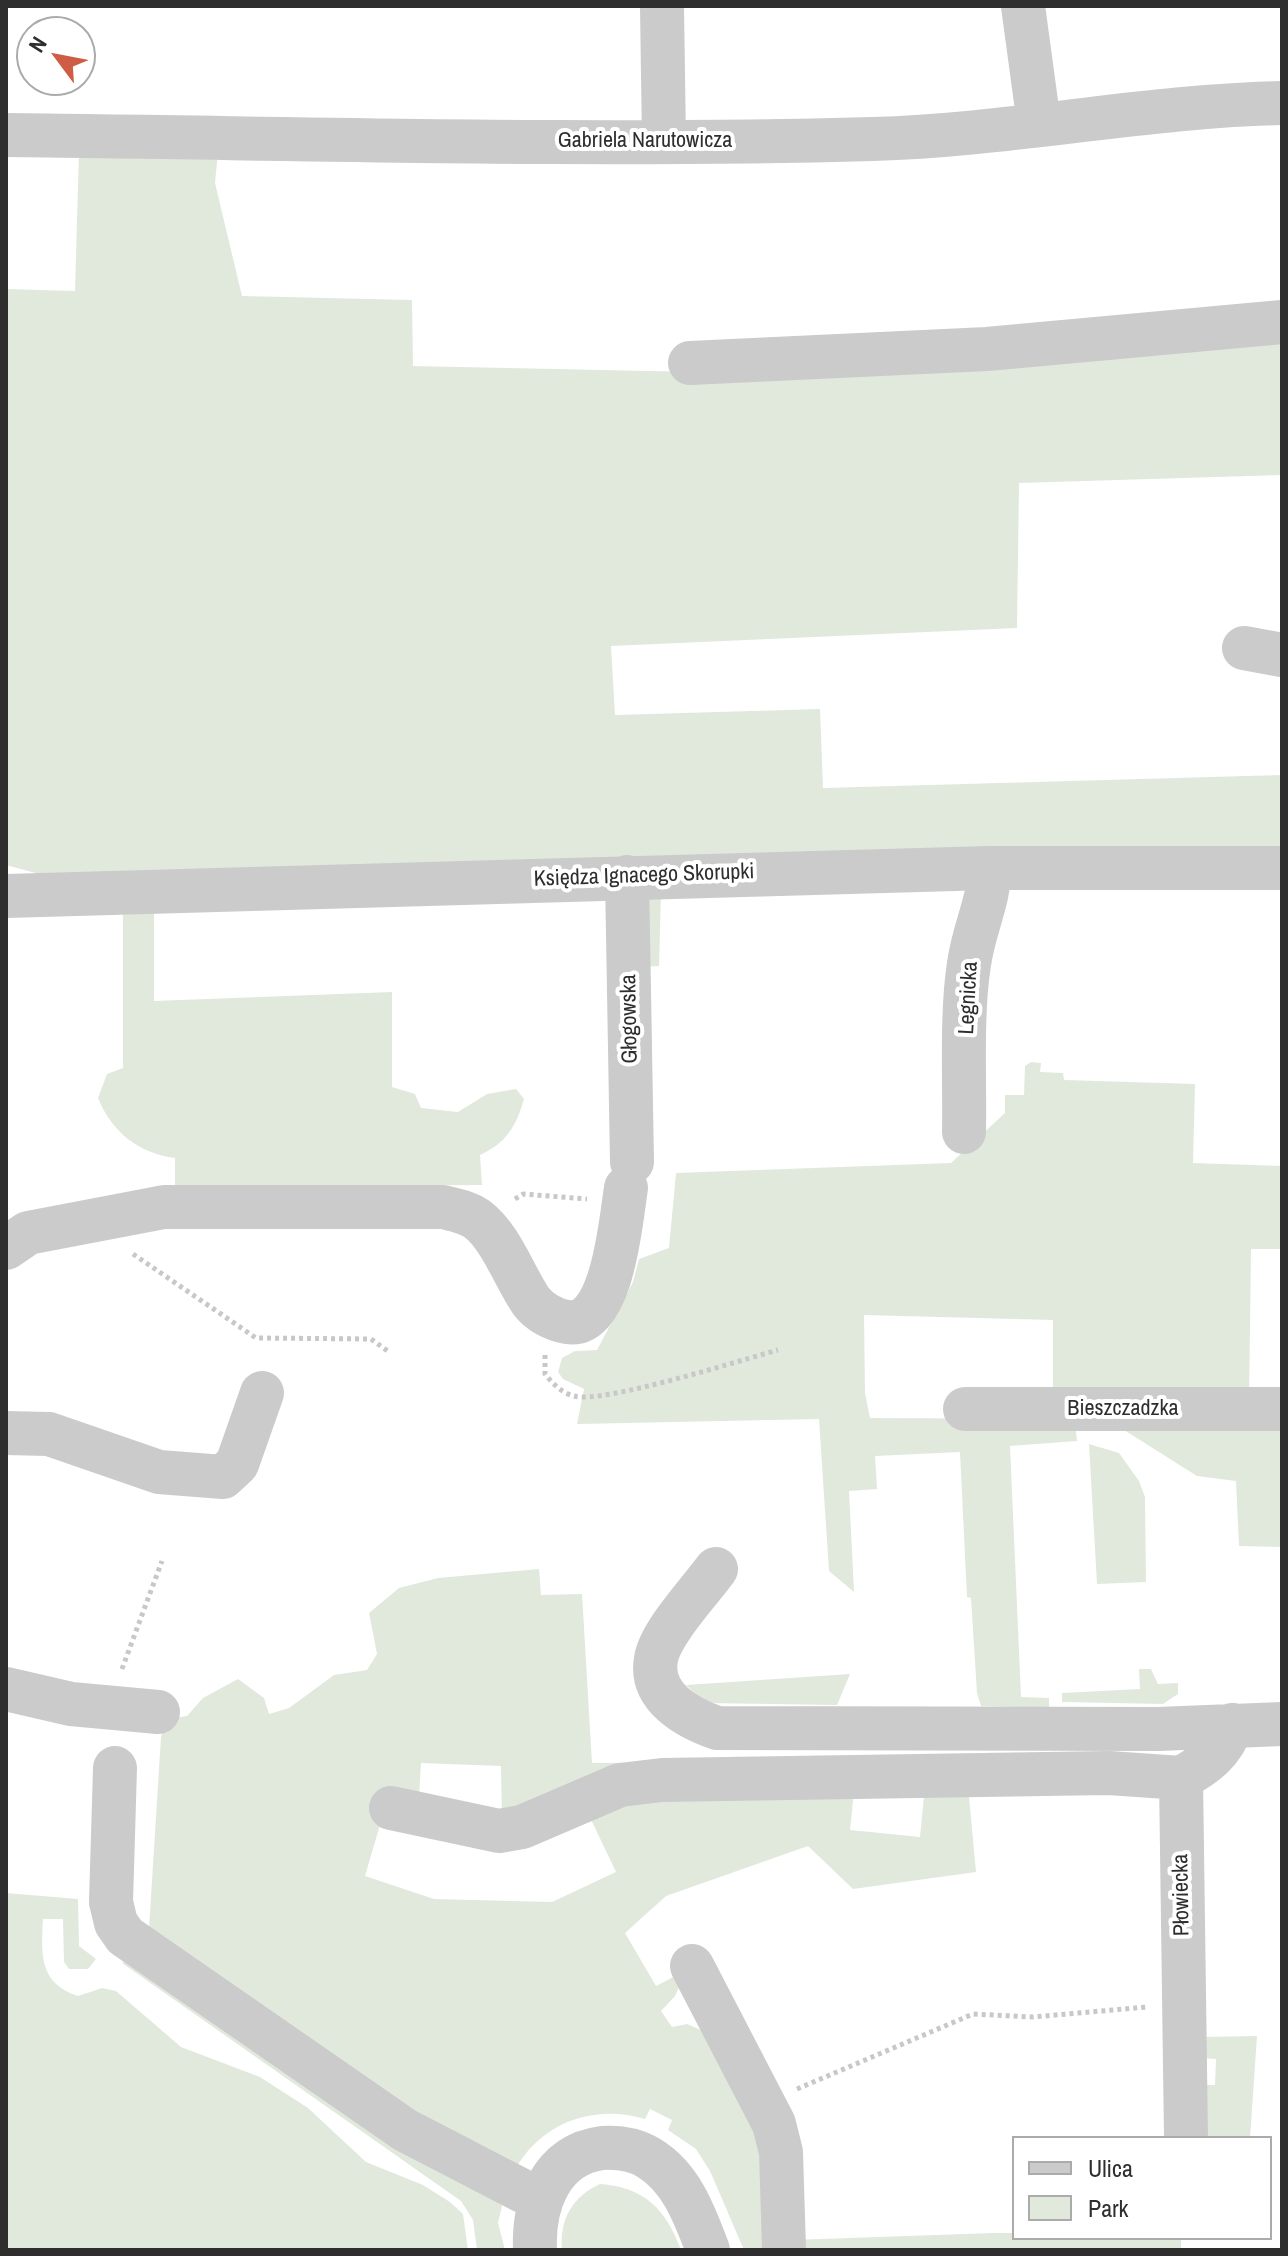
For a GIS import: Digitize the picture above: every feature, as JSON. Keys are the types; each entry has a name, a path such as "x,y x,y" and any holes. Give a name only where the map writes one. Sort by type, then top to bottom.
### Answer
{"street":[{"path":"662,6 664,142"},
{"path":"1023,6 1039,124"},
{"name":"Gabriela Narutowicza","path":"6,135 664,142 877,139 1223,104 1282,103"},
{"path":"690,363 987,349 1282,322"},
{"name":"Księdza Ignacego Skorupki","path":"6,896 990,868 1282,868"},
{"name":"Legnicka","path":"964,1132 968,967 978,922 988,902 990,868"},
{"name":"Głogowska","path":"555,1320 572,1324 591,1314 611,1278 627,1184 627,877"},
{"path":"6,1248 28,1233 164,1207 443,1207 465,1212 480,1221 533,1304 555,1320"},
{"path":"6,1433 49,1434 159,1472 223,1477 237,1464 262,1393"},
{"name":"Bieszczadzka","path":"965,1409 1282,1409"},
{"path":"716,1569 669,1633 655,1659 660,1686 674,1708 717,1728 1143,1729 1282,1724"},
{"path":"6,1689 71,1704 158,1712"},
{"path":"391,1808 499,1831 522,1827 620,1785 662,1780 1093,1773 1181,1778 1204,1765 1226,1744 1232,1725"},
{"path":"115,1768 111,1902 116,1923 125,1936 405,2130 540,2200"},
{"name":"Płowiecka","path":"1181,1778 1186,2136"},
{"path":"692,1966 765,2102 781,2152 784,2250"},
{"path":"535,2250 534,2223 540,2200 553,2175 569,2160 589,2150 630,2150 649,2158 681,2189 708,2250"}],"path":[{"path":"480,1221 523,1194 627,1184"},
{"path":"129,1251 256,1338 371,1339 389,1352"},
{"path":"555,1320 545,1356 545,1374 555,1387 575,1397 613,1394 778,1350"},
{"path":"108,1708 162,1561"},
{"path":"765,2102 973,2014 1033,2017 1184,2003"}],"green space":[{"path":"79,151 218,152 215,183 242,296 412,300 413,366 744,373 1282,331 1282,475 1019,483 1017,628 611,646 615,715 820,709 823,788 1282,775 1282,853 80,885 6,865 6,289 75,291"},
{"path":"661,893 659,966 641,967 644,896"},
{"path":"154,909 154,1001 392,992 392,1087 415,1094 421,1108 458,1112 487,1094 516,1089 524,1099 513,1126 497,1145 480,1155 482,1185 175,1187 175,1158 149,1151 128,1139 111,1121 98,1098 107,1074 123,1068 123,910"},
{"path":"1031,1062 1041,1063 1040,1072 1063,1073 1064,1080 1195,1084 1193,1163 1282,1166 1282,1249 1251,1249 1249,1402 1053,1396 1053,1320 864,1315 865,1393 870,1418 1282,1420 1282,1547 1239,1546 1236,1481 1197,1476 1124,1430 1076,1431 1077,1441 1010,1446 1021,1697 1049,1698 1049,1708 981,1706 977,1693 971,1598 967,1597 960,1452 875,1456 877,1489 849,1491 854,1592 829,1571 819,1419 577,1424 584,1389 563,1379 558,1372 562,1358 575,1351 597,1350 633,1282 639,1259 669,1248 676,1173 951,1163 1005,1113 1005,1095 1024,1095 1025,1066"},
{"path":"1089,1444 1119,1453 1139,1481 1145,1497 1146,1582 1097,1584"},
{"path":"539,1569 541,1595 582,1594 592,1763 856,1761 502,1821 501,1766 421,1763 419,1798 390,1791 365,1876 434,1899 552,1902 616,1872 586,1809 855,1781 850,1830 920,1837 924,1796 968,1786 976,1872 853,1889 808,1846 666,1896 625,1933 656,1986 679,1974 682,1981 675,1996 661,2011 672,2027 687,2024 717,2037 759,2144 763,2250 744,2250 710,2171 696,2149 668,2130 672,2120 650,2109 645,2119 607,2114 572,2121 540,2139 516,2168 477,2153 149,1929 161,1737 166,1719 187,1716 203,1698 238,1679 264,1698 269,1714 289,1708 334,1675 367,1670 377,1654 369,1613 399,1588 438,1578"},
{"path":"1139,1669 1151,1669 1158,1684 1178,1683 1178,1694 1163,1704 1062,1702 1062,1693 1140,1689"},
{"path":"850,1674 837,1705 705,1703 686,1685"},
{"path":"6,1893 78,1899 79,1946 96,1959 88,1969 69,1969 64,1962 63,1919 43,1919 45,1966 56,1984 78,1996 102,1988 116,1991 181,2047 260,2077 308,2108 366,2162 423,2185 450,2202 463,2214 468,2250 6,2250"},
{"path":"129,1959 498,2197 502,2206 498,2223 505,2250 477,2250 473,2220 461,2201 122,1963"},
{"path":"1257,2036 1250,2136 1201,2136 1200,2085 1215,2085 1216,2059 1201,2058 1200,2037"},
{"path":"600,2184 629,2190 651,2203 668,2223 681,2250 562,2250 563,2229 570,2210 582,2195"},
{"path":"1012,2233 1012,2240 1181,2240 1181,2250 794,2250 793,2240"}]}
